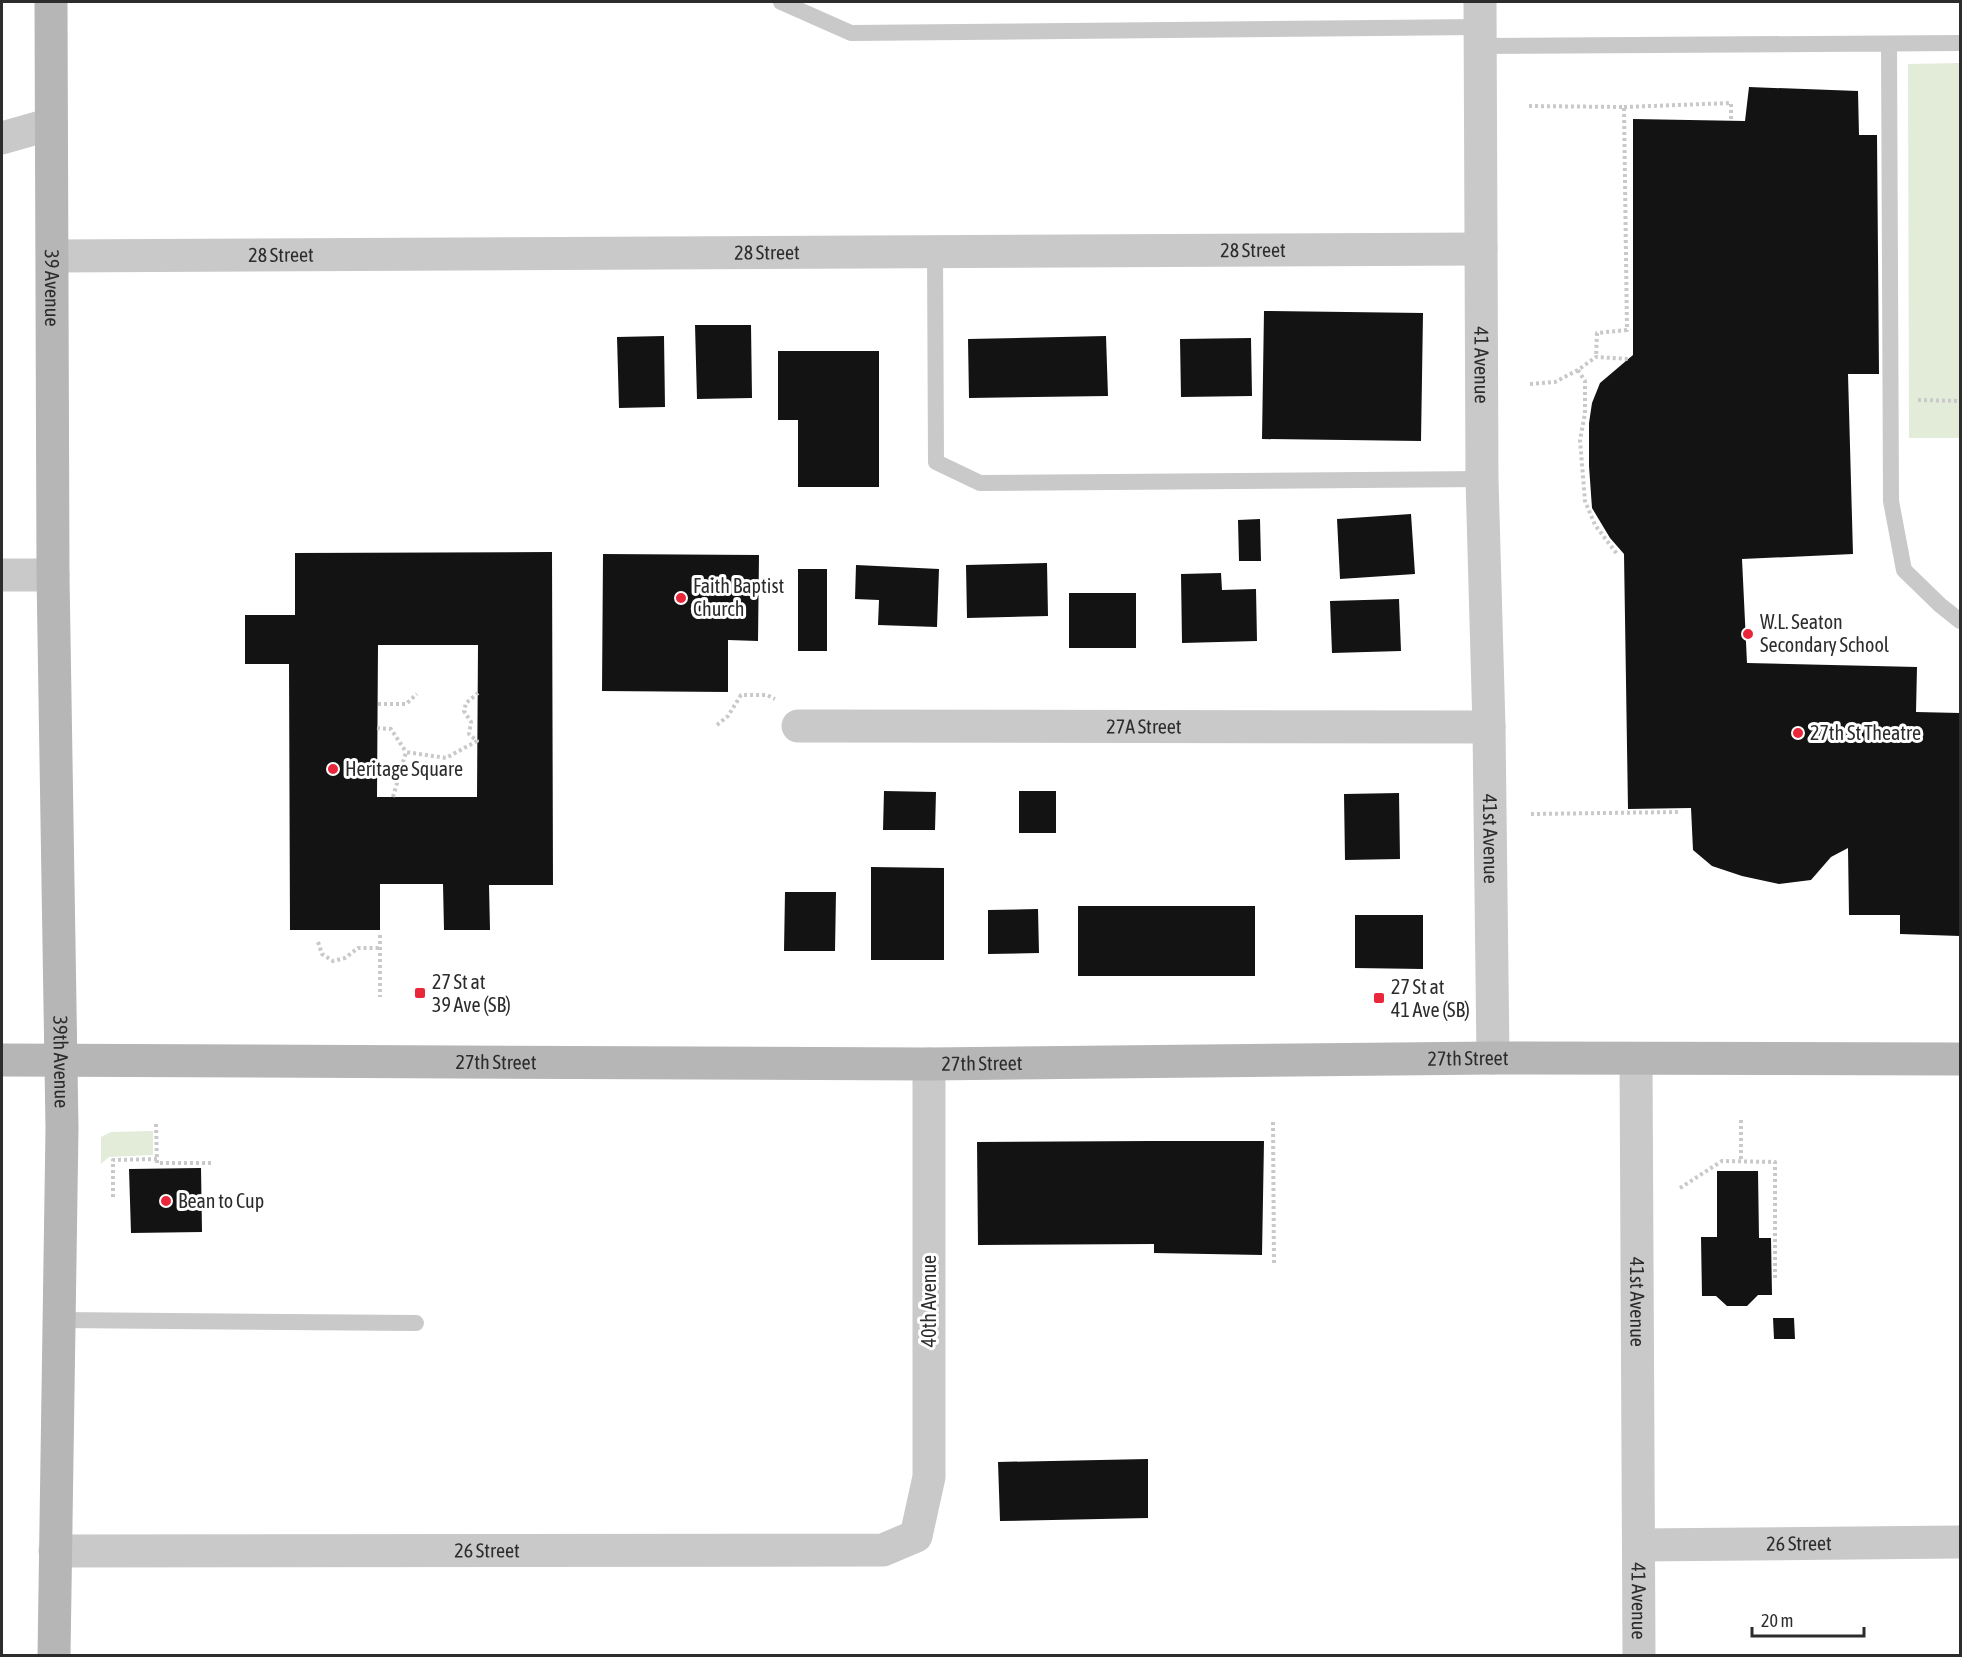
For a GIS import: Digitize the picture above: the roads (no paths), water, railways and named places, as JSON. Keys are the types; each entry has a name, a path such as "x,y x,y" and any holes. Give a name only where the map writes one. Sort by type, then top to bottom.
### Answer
{"main road":[{"name":"39 Avenue","path":"51,2 53,575"},
{"name":"39th Avenue","path":"53,575 62,1060 55,1551"},
{"name":"27th Street","path":"2,1060 929,1064 1493,1058 1960,1059"},
{"path":"54,1656 55,1551"}],"street":[{"name":"41 Avenue","path":"1480,25 1482,479 1490,727"},
{"path":"2,138 51,124"},
{"name":"28 Street","path":"53,256 1481,249"},
{"path":"2,574 53,575"},
{"name":"27A Street","path":"798,726 1490,727"},
{"name":"41st Avenue","path":"1490,727 1493,1058"},
{"name":"41st Avenue","path":"1636,1059 1639,1545"},
{"name":"40th Avenue","path":"916,1536 929,1477 929,1064"},
{"name":"26 Street","path":"55,1551 883,1550 916,1536"},
{"name":"26 Street","path":"1639,1545 1960,1542"},
{"name":"41 Avenue","path":"1639,1545 1639,1656"}],"lane":[{"path":"781,2 851,33 1480,25 1889,44 1960,43"},
{"path":"1889,44 1891,501 1904,570 1960,621"},
{"path":"935,251 936,462 980,483 1482,479"},
{"path":"59,1320 416,1323"}],"place":[{"name":"Faith Baptist Church","path":"681,598"},
{"name":"W.L. Seaton Secondary School","path":"1748,634"},
{"name":"27th St Theatre","path":"1798,733"},
{"name":"Heritage Square","path":"333,769"},
{"name":"27 St at 39 Ave (SB)","path":"420,993"},
{"name":"27 St at 41 Ave (SB)","path":"1379,998"},
{"name":"Bean to Cup","path":"166,1201"}]}
